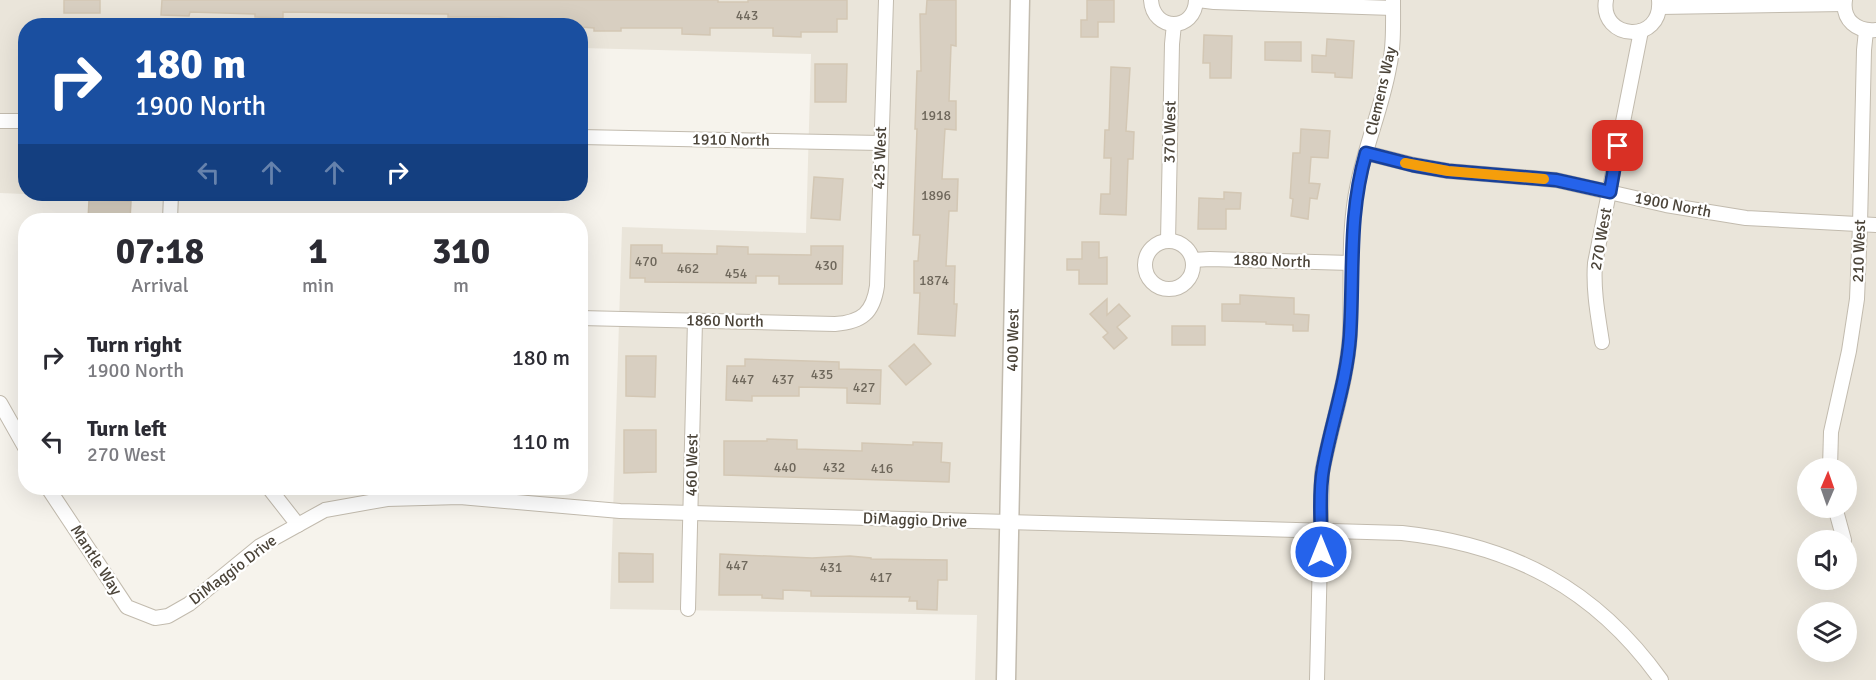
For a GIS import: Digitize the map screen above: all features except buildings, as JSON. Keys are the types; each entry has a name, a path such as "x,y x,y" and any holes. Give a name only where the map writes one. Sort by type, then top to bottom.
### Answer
{"street":[{"name":"425 West","path":"866,313 872,306 877,286 886,0"},
{"name":"400 West","path":"1006,680 1020,0"},
{"path":"1151,0 1157,17 1174,24 1190,17 1197,0 1393,4"},
{"path":"1606,0 1606,13 1616,27 1624,31 1641,31 1654,22 1659,4 1845,2 1848,19 1853,24 1871,30"},
{"name":"Clemens Way","path":"1317,680 1322,473 1341,394 1350,335 1351,263 1356,192 1390,68 1393,4"},
{"name":"370 West","path":"1168,241 1171,66 1174,24"},
{"name":"210 West","path":"1830,458 1831,432 1855,315 1860,225 1864,50 1871,30"},
{"name":"270 West","path":"1602,342 1594,282 1595,263 1641,31"},
{"path":"0,121 18,121"},
{"name":"1910 North","path":"588,137 880,143"},
{"name":"1900 North","path":"1366,153 1448,171 1556,180 1666,204 1746,218 1876,225"},
{"path":"1168,241 1181,244 1186,248 1192,260 1192,273 1179,288 1166,290 1153,284 1146,274 1144,261 1150,249 1168,241"},
{"name":"1880 North","path":"1192,260 1351,263"},
{"name":"1860 North","path":"588,318 835,324 853,322 866,313"},
{"name":"460 West","path":"688,609 695,320"},
{"path":"0,403 18,435"},
{"name":"Mantle Way","path":"53,495 127,607 155,618"},
{"path":"275,495 298,525"},
{"name":"DiMaggio Drive","path":"155,618 168,616 189,604 260,546 325,510 387,499 460,497 620,511 1402,532 1470,545 1515,560 1560,583 1598,610 1630,640 1661,680"}],"shaded area":[{"path":"0,0 1876,0 1876,680 975,680 977,615 610,609 622,227 806,233 811,54 588,48 588,18 18,18 18,194 0,193"}],"slow traffic":[{"path":"1405,163 1448,171 1544,179"}],"route":[{"path":"1321,552 1322,473 1347,359 1350,335 1351,242 1358,183 1366,153 1448,171 1556,180 1610,192 1618,146"}]}
